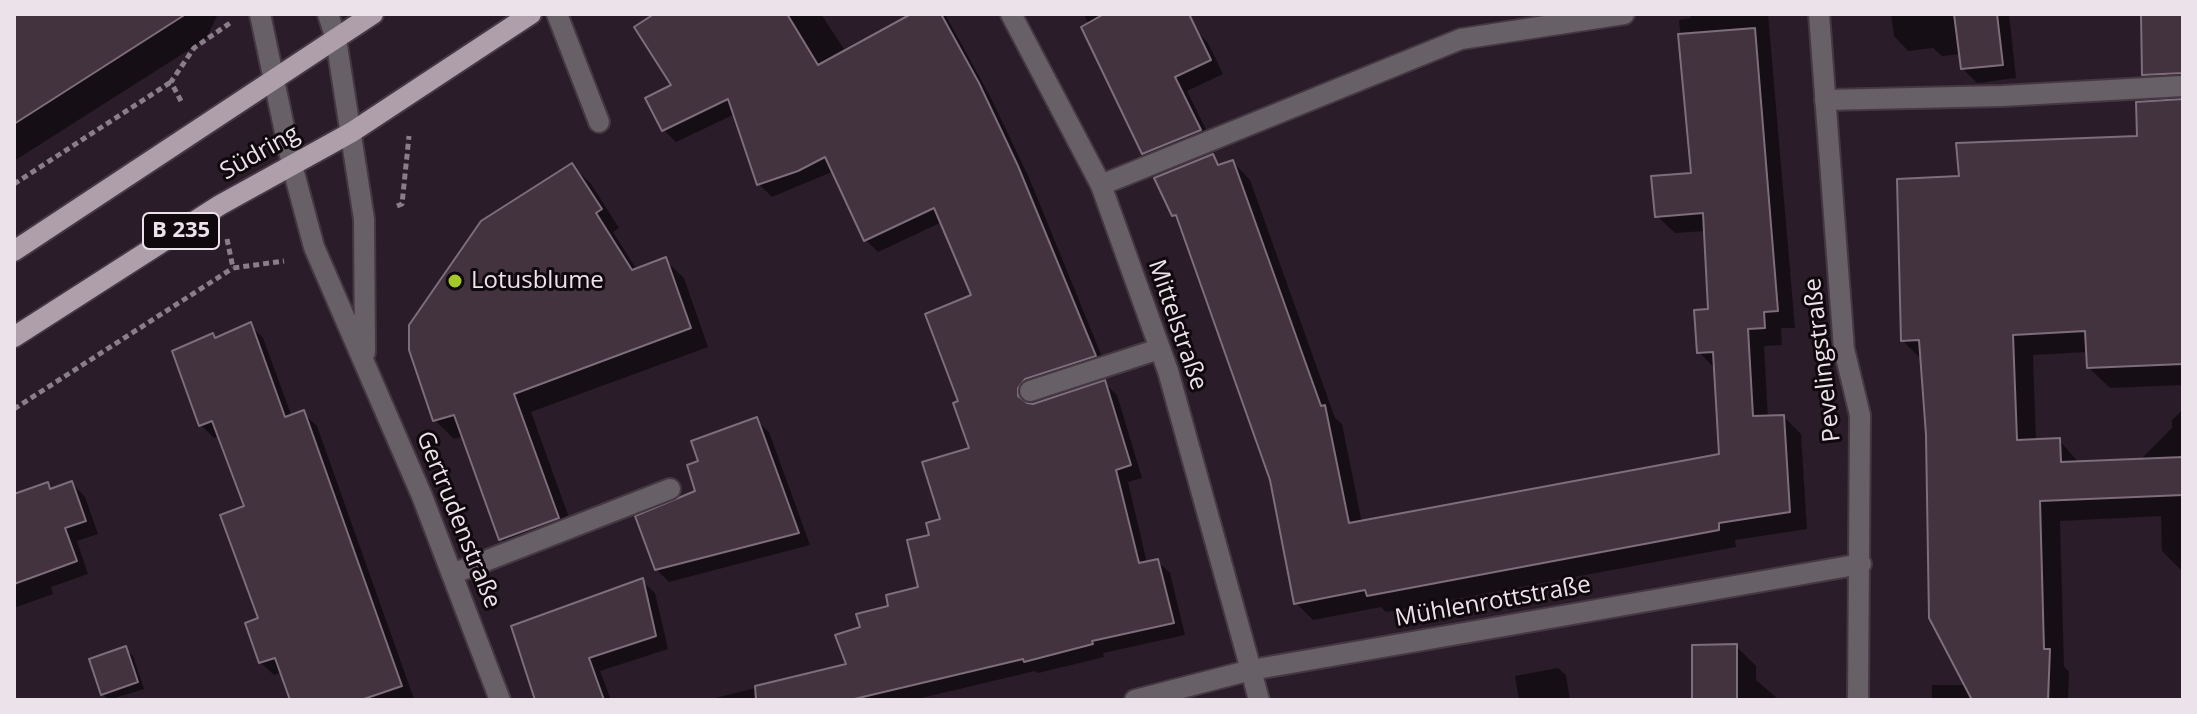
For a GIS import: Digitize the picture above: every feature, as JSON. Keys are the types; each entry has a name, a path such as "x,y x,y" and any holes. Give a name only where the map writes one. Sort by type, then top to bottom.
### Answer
{"main road":[{"name":"Südring","path":"14,251 373,14"},
{"name":"Südring","path":"14,337 220,205 352,132 531,14"}],"street":[{"name":"Gertrudenstraße","path":"260,14 272,82 314,247 365,360 500,700"},
{"name":"Gertrudenstraße","path":"328,14 336,39 364,219 365,360"},
{"path":"557,14 599,122"},
{"name":"Mittelstraße","path":"1011,14 1101,185 1159,349 1259,700"},
{"path":"1101,185 1461,39 1624,14"},
{"name":"Pevelingstraße","path":"1819,14 1844,349 1860,415 1858,700"},
{"path":"1825,100 2002,96 2183,86"},
{"path":"1030,391 1159,349"},
{"path":"452,574 670,489"},
{"name":"Mühlenrottstraße","path":"1135,700 1251,670 1861,564"}],"path":[{"path":"14,184 171,82"},
{"path":"14,409 233,268"}],"building":[{"path":"14,14 186,14 14,124"},
{"path":"654,14 787,14 818,65 911,14 941,14 979,83 1018,166 1096,356 1025,379 1018,388 1018,396 1033,404 1105,380 1131,465 1116,470 1139,563 1158,559 1174,623 1092,641 1093,644 1024,662 1023,659 850,700 756,700 755,686 846,664 835,635 860,627 856,614 888,606 886,595 918,587 907,540 929,535 926,523 940,519 922,462 969,448 953,403 958,401 925,314 971,295 934,208 864,241 825,157 798,171 757,185 728,99 662,131 645,98 671,85 634,27"},
{"path":"1104,14 1189,14 1211,60 1175,77 1201,130 1142,154 1081,27"},
{"path":"1954,14 1997,14 2003,65 1961,69"},
{"path":"2141,14 2183,14 2183,73 2142,75"},
{"path":"1755,28 1778,311 1764,312 1765,328 1748,329 1753,416 1784,415 1790,512 1719,523 1719,530 1367,596 1365,590 1294,604 1270,480 1176,215 1172,216 1154,178 1213,154 1218,165 1233,160 1321,406 1325,405 1349,523 1719,454 1713,352 1697,353 1694,310 1708,309 1703,213 1655,217 1651,176 1691,173 1678,34"},
{"path":"2183,99 2183,364 2087,368 2085,331 2013,335 2017,440 2060,438 2061,462 2183,457 2183,495 2040,501 2044,649 2050,649 2048,700 1972,700 1929,618 1926,435 1919,340 1901,341 1897,179 1959,176 1956,143 2137,136 2136,102"},
{"path":"572,163 602,209 596,213 632,270 666,257 691,328 514,394 559,518 499,540 454,415 433,421 409,350 409,325 481,221"},
{"path":"251,322 285,417 304,410 402,686 361,700 290,700 275,658 259,663 245,623 258,618 220,515 244,506 212,421 199,426 172,351 213,333 215,338"},
{"path":"757,417 799,533 655,570 635,516 695,491 687,465 698,461 691,441"},
{"path":"72,481 86,521 65,528 77,561 14,584 14,494 48,482 50,489"},
{"path":"643,578 656,636 589,658 604,700 535,700 511,626"},
{"path":"1737,644 1737,700 1692,700 1692,645"},
{"path":"126,646 138,682 101,695 89,659"}],"place":[{"name":"Lotusblume","path":"455,281"}]}
